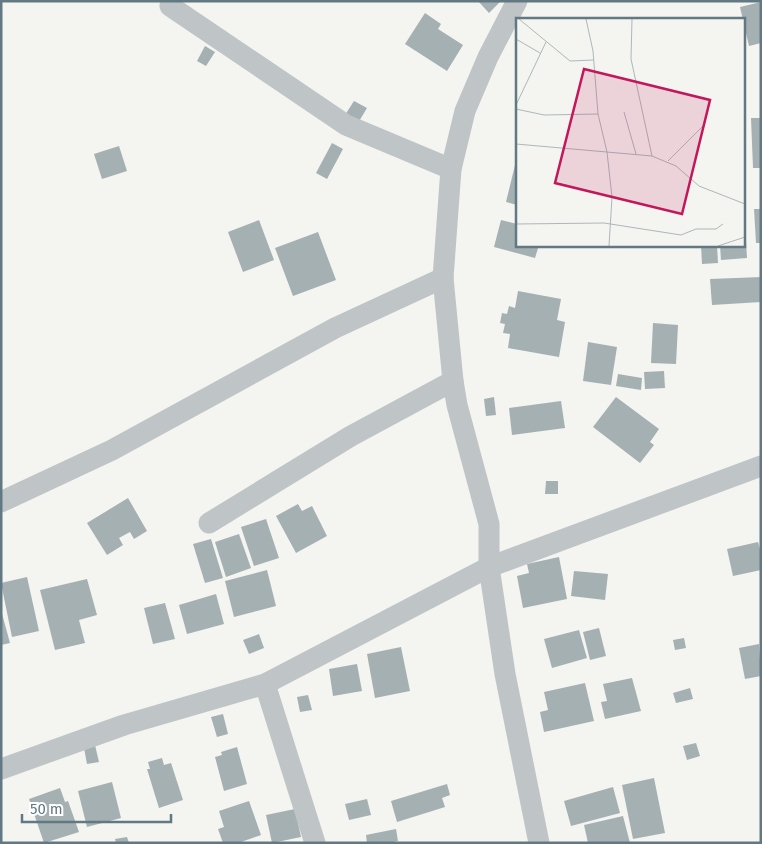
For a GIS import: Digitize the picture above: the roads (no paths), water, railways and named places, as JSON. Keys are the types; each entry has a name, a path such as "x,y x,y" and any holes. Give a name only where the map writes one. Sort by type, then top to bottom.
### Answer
{"street":[{"path":"517,1 488,57 465,112 451,169 443,278 457,405 489,524 489,567 505,674 539,843"},
{"path":"170,6 346,124 451,169"},
{"path":"1,502 112,450 335,328 443,278"},
{"path":"209,523 351,436 453,381"},
{"path":"1,768 124,726 264,684 489,567 761,466"},
{"path":"264,684 315,843"}]}
